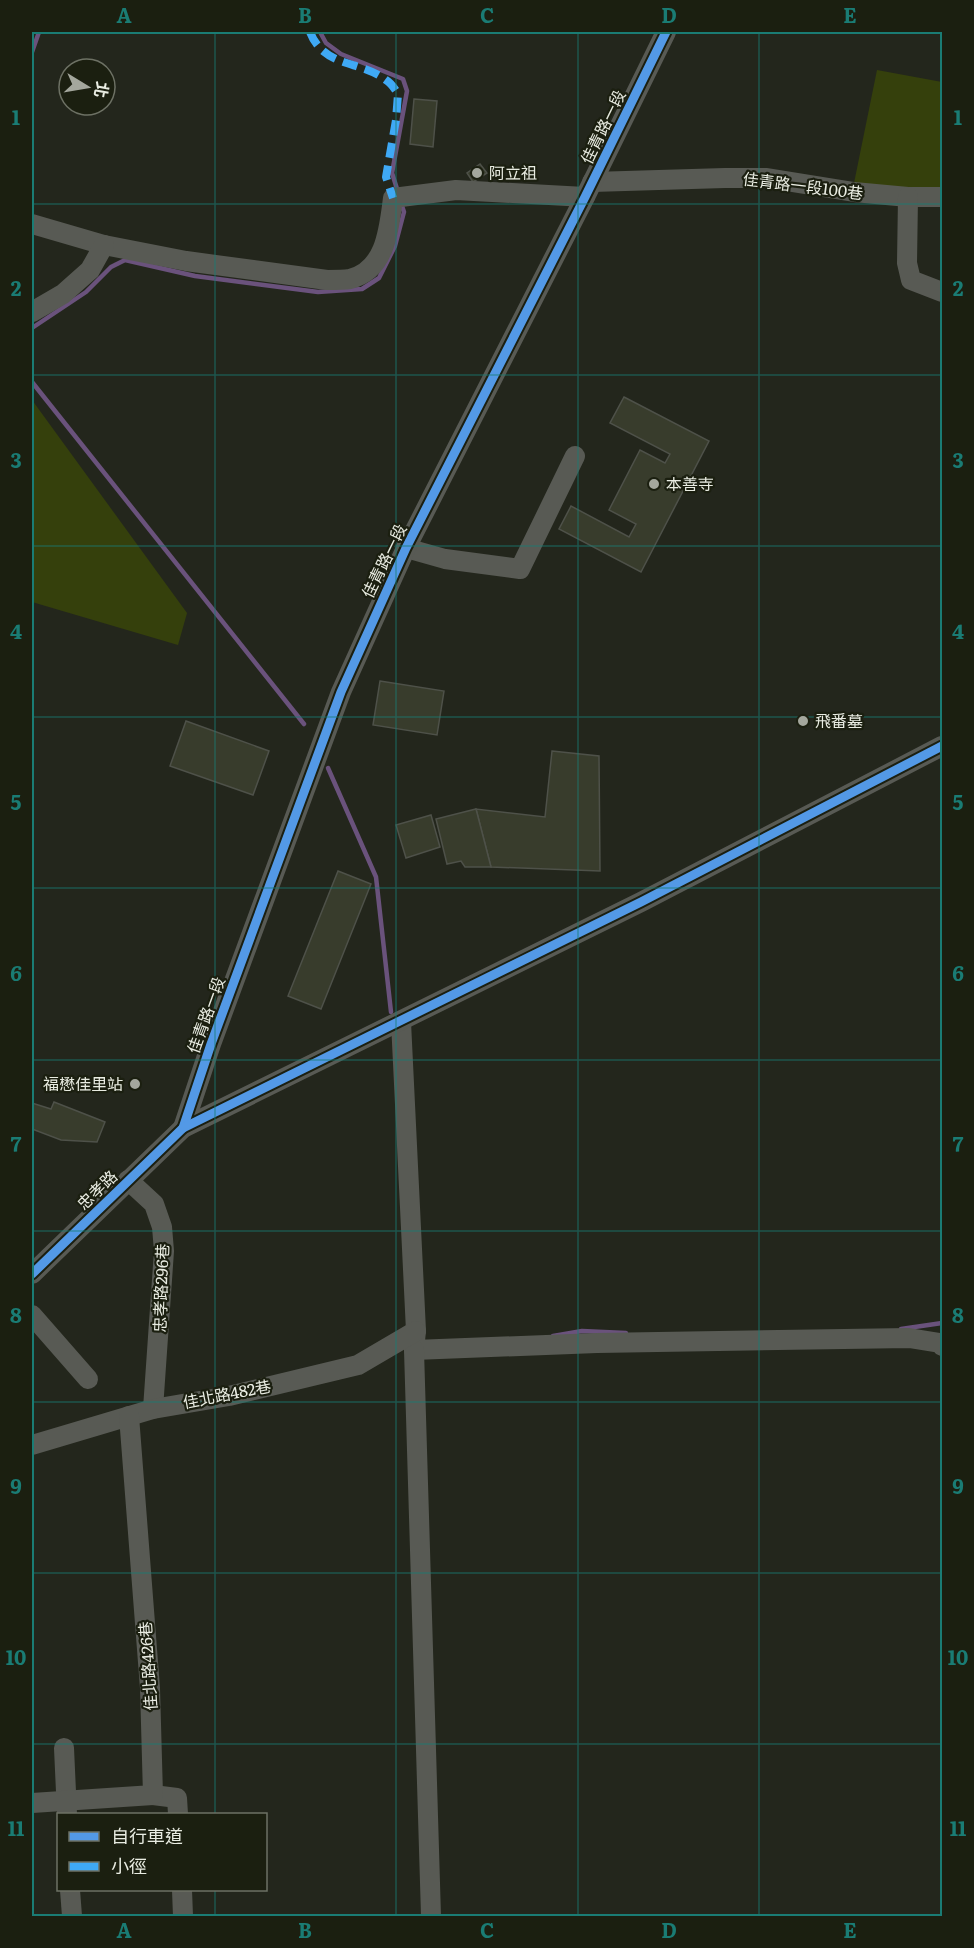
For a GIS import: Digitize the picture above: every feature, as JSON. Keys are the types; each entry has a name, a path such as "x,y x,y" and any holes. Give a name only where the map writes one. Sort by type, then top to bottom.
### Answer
{"street":[{"name":"佳青路一段","path":"183,1128 211,1044 341,692 406,548 589,189 666,32"},
{"name":"佳青路一段100巷","path":"104,245 186,261 327,280 350,279 370,270 384,249 401,196 456,190 589,189 725,178 767,178 854,192 908,197 942,197"},
{"path":"908,197 907,263 911,280 942,292"},
{"path":"32,224 104,245 90,270 63,294 32,312"},
{"path":"406,548 445,559 520,569 575,456"},
{"path":"183,1128 641,902 942,746"},
{"path":"401,1022 415,1340 431,1917"},
{"name":"忠孝路","path":"32,1274 183,1128"},
{"name":"忠孝路296巷","path":"128,1180 154,1204 162,1227 164,1251 153,1409"},
{"path":"32,1315 88,1379"},
{"path":"415,1340 597,1343 909,1338 940,1343 942,1346"},
{"name":"佳北路482巷","path":"32,1445 153,1409 230,1396 358,1365 415,1340"},
{"name":"佳北路426巷","path":"129,1416 150,1688 153,1795"},
{"path":"64,1748 66,1807"},
{"path":"32,1803 66,1807 153,1795 177,1798 178,1813"},
{"path":"70,1891 72,1917"},
{"path":"182,1891 183,1917"}],"green space":[{"path":"877,70 942,82 942,194 853,188"},
{"path":"32,400 187,613 178,645 32,602"}],"building":[{"path":"414,99 437,101 433,147 410,144"},
{"name":"阿立祖","path":"480,164 487,173 473,182 467,173"},
{"name":"本善寺","path":"624,397 709,441 641,572 559,529 571,506 629,537 636,524 609,510 640,450 665,463 670,454 610,423"},
{"path":"380,681 444,691 437,735 373,725"},
{"path":"186,721 269,751 253,795 170,766"},
{"path":"552,751 599,756 600,871 491,867 476,809 545,817"},
{"path":"476,809 491,867 465,867 461,861 447,864 436,819"},
{"path":"431,815 440,847 406,858 396,825"},
{"path":"338,871 371,884 321,1009 288,996"},
{"path":"54,1102 105,1122 97,1142 61,1140 32,1129 32,1103 51,1109"}],"waterway":[{"path":"32,52 39,32"},
{"path":"320,32 326,43 341,54 403,79 407,91 392,173 398,192"},
{"path":"32,328 86,292 111,267 125,260 195,276 318,292 362,289 379,278 395,246 404,212 401,203"},
{"path":"32,382 304,724"},
{"path":"328,768 376,877 391,1012"},
{"path":"901,1329 942,1323"},
{"path":"553,1336 582,1331 626,1333"}],"marked path":[{"path":"310,32 316,44 324,52 333,58 376,74 390,83 398,94 386,177 393,198"}],"cycle path":[{"path":"183,1128 211,1044 341,692 406,548 585,197 666,32"},
{"path":"32,1274 183,1128 641,902 942,746"}],"place":[{"name":"阿立祖","path":"477,173"},
{"name":"本善寺","path":"654,484"},
{"name":"飛番墓","path":"803,721"},
{"name":"福懋佳里站","path":"135,1084"}]}
